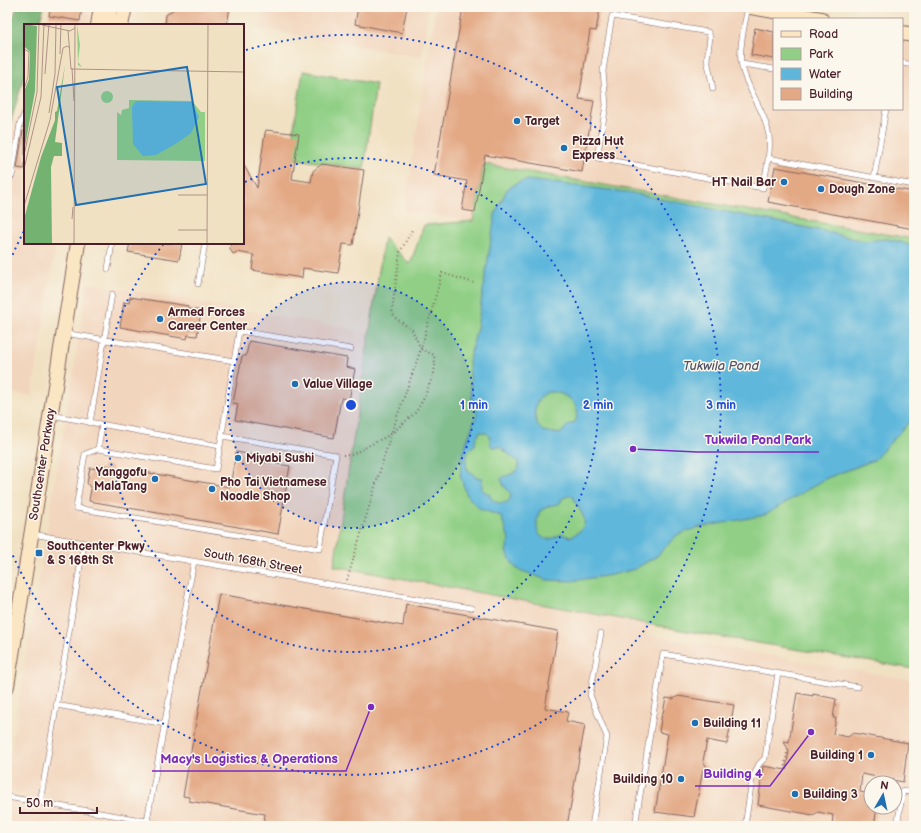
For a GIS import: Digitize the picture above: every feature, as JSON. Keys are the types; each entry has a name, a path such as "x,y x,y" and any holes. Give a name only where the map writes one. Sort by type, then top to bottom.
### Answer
{"main road":[{"path":"98,24 101,7"},
{"path":"110,7 109,14 111,24"},
{"path":"121,24 125,7"},
{"path":"751,7 815,18"},
{"path":"903,33 914,35"},
{"name":"Southcenter Parkway","path":"7,686 78,244"}],"lane":[{"path":"713,89 707,59 710,36 708,32 612,16 603,71 606,105 597,158 764,188 769,137 766,122 744,75 742,64 741,46 748,7"},
{"path":"903,63 914,65"},
{"path":"742,64 773,69"},
{"path":"874,178 886,110"},
{"path":"12,176 20,124 24,115"},
{"path":"768,158 914,185"},
{"path":"108,269 112,244"},
{"path":"198,284 205,244"},
{"path":"90,423 112,294"},
{"path":"222,436 336,454 320,549 76,508 85,454 98,449 216,470 239,331 351,349"},
{"path":"63,333 234,361"},
{"path":"50,415 220,446"},
{"path":"98,449 102,425"},
{"name":"South 168th Street","path":"32,534 471,608"},
{"path":"40,803 84,542"},
{"path":"147,821 194,561"},
{"path":"592,826 607,737 590,695 601,633"},
{"path":"635,826 663,654 858,687"},
{"path":"745,826 752,779 759,764 765,758 778,674"},
{"path":"56,705 165,724"},
{"path":"897,826 903,791 914,793"},
{"path":"7,797 147,821 162,826"}],"path":[{"path":"336,454 351,455 391,434 416,412 430,385 435,365 434,355 421,349 412,330 394,317 392,310 400,252 412,230"},
{"path":"345,587 391,434 421,349 442,272 474,283"},
{"path":"784,770 788,748"}],"shaded area":[{"path":"50,7 92,7 89,24 45,24"},
{"path":"265,7 429,7 421,57 261,29"},
{"path":"436,7 769,7 832,18 773,18 773,110 903,110 903,30 914,32 914,239 484,164 473,221 404,210"},
{"path":"859,7 914,7 914,16"},
{"path":"24,106 24,244 56,244 32,396 7,392 7,148 19,111"},
{"path":"88,283 370,332 334,566 649,624 647,635 914,680 914,826 7,826 7,774"},
{"path":"7,491 13,492 7,534"}],"green space":[{"path":"17,7 44,7 39,24 24,24 24,76 7,135 7,35"},
{"path":"303,71 376,84 364,169 289,158"},
{"path":"484,164 914,239 914,669 692,632 334,566 384,238 410,264 424,225 473,221"}],"water":[{"name":"Tukwila Pond","path":"528,180 626,192 824,231 863,241 886,239 901,242 914,247 914,417 874,460 827,478 765,515 697,528 677,535 657,556 635,569 612,575 571,581 547,580 517,569 506,552 509,539 501,516 480,509 470,499 466,493 460,475 463,452 477,414 475,405 472,402 469,361 477,328 495,215 507,189 519,182","holes":["549,392 561,394 567,397 575,405 577,410 575,422 568,425 560,434 543,431 536,421 536,404 543,395","480,432 488,434 492,447 500,447 518,462 519,468 501,479 504,486 511,494 509,501 500,503 492,499 489,494 482,490 482,478 476,477 467,469 466,462 468,452 475,445 476,439","573,496 584,518 583,528 570,537 562,534 551,539 543,538 537,527 540,511 549,506 559,504 563,498"]}],"building":[{"path":"50,7 82,7 80,21 49,16"},
{"path":"177,7 230,7 227,24 165,24 166,15"},
{"path":"358,7 407,7 402,33 355,24"},
{"name":"Target","path":"463,7 600,8 596,31 590,30 579,99 594,101 582,172 485,155 475,212 462,210 467,181 434,175"},
{"path":"755,28 773,32 773,59 751,55"},
{"path":"266,130 299,134 292,179 311,182 313,171 322,164 364,170 353,245 343,244 338,273 303,268 302,278 252,270 254,255 237,252 233,254 230,249 231,244 244,244 244,166 257,188"},
{"path":"23,131 24,131 24,169 17,168"},
{"path":"775,167 914,192 914,229 768,202"},
{"path":"130,244 182,244 179,260 128,252"},
{"name":"Armed Forces Career Center","path":"130,297 188,306 187,309 201,311 197,336 188,335 187,339 120,327 124,302 129,303"},
{"name":"Value Village","path":"249,341 347,358 346,367 355,369 349,400 341,399 334,438 235,420 238,404 233,403 242,356 246,356"},
{"path":"236,452 263,457 262,462 290,466 278,534 89,501 91,489 87,483 90,468 102,469 103,465 113,467 112,471 137,475 138,471 230,487"},
{"path":"219,594 403,626 406,604 558,631 545,708 568,712 566,721 585,725 567,826 285,826 264,822 265,814 189,801 189,797 183,796"},
{"path":"797,693 813,696 813,694 836,699 833,718 836,718 833,734 848,737 853,733 908,743 903,782 903,775 862,774 860,792 863,793 863,815 876,815 874,826 832,826 833,815 818,812 813,815 758,805 763,766 786,770 789,750 783,741 789,742"},
{"path":"678,696 734,705 727,744 707,740 703,761 709,770 703,769 694,817 655,812 668,734 659,732 662,713 666,698 673,699"}],"place":[{"name":"Target","path":"517,121"},
{"name":"Pizza Hut Express","path":"564,148"},
{"name":"HT Nail Bar","path":"784,182"},
{"name":"Dough Zone","path":"821,189"},
{"name":"Armed Forces Career Center","path":"160,319"},
{"name":"Value Village","path":"295,384"},
{"name":"Tukwila Pond Park","path":"633,449"},
{"name":"Miyabi Sushi","path":"238,458"},
{"name":"Yanggofu MalaTang","path":"155,479"},
{"name":"Pho Tai Vietnamese Noodle Shop","path":"212,489"},
{"name":"Southcenter Pkwy & S 168th St","path":"39,553"},
{"name":"Macy's Logistics & Operations","path":"371,707"},
{"name":"Building 11","path":"695,723"},
{"name":"Building 4","path":"811,732"},
{"name":"Building 1","path":"871,755"},
{"name":"Building 10","path":"681,779"},
{"name":"Building 3","path":"795,794"}]}
